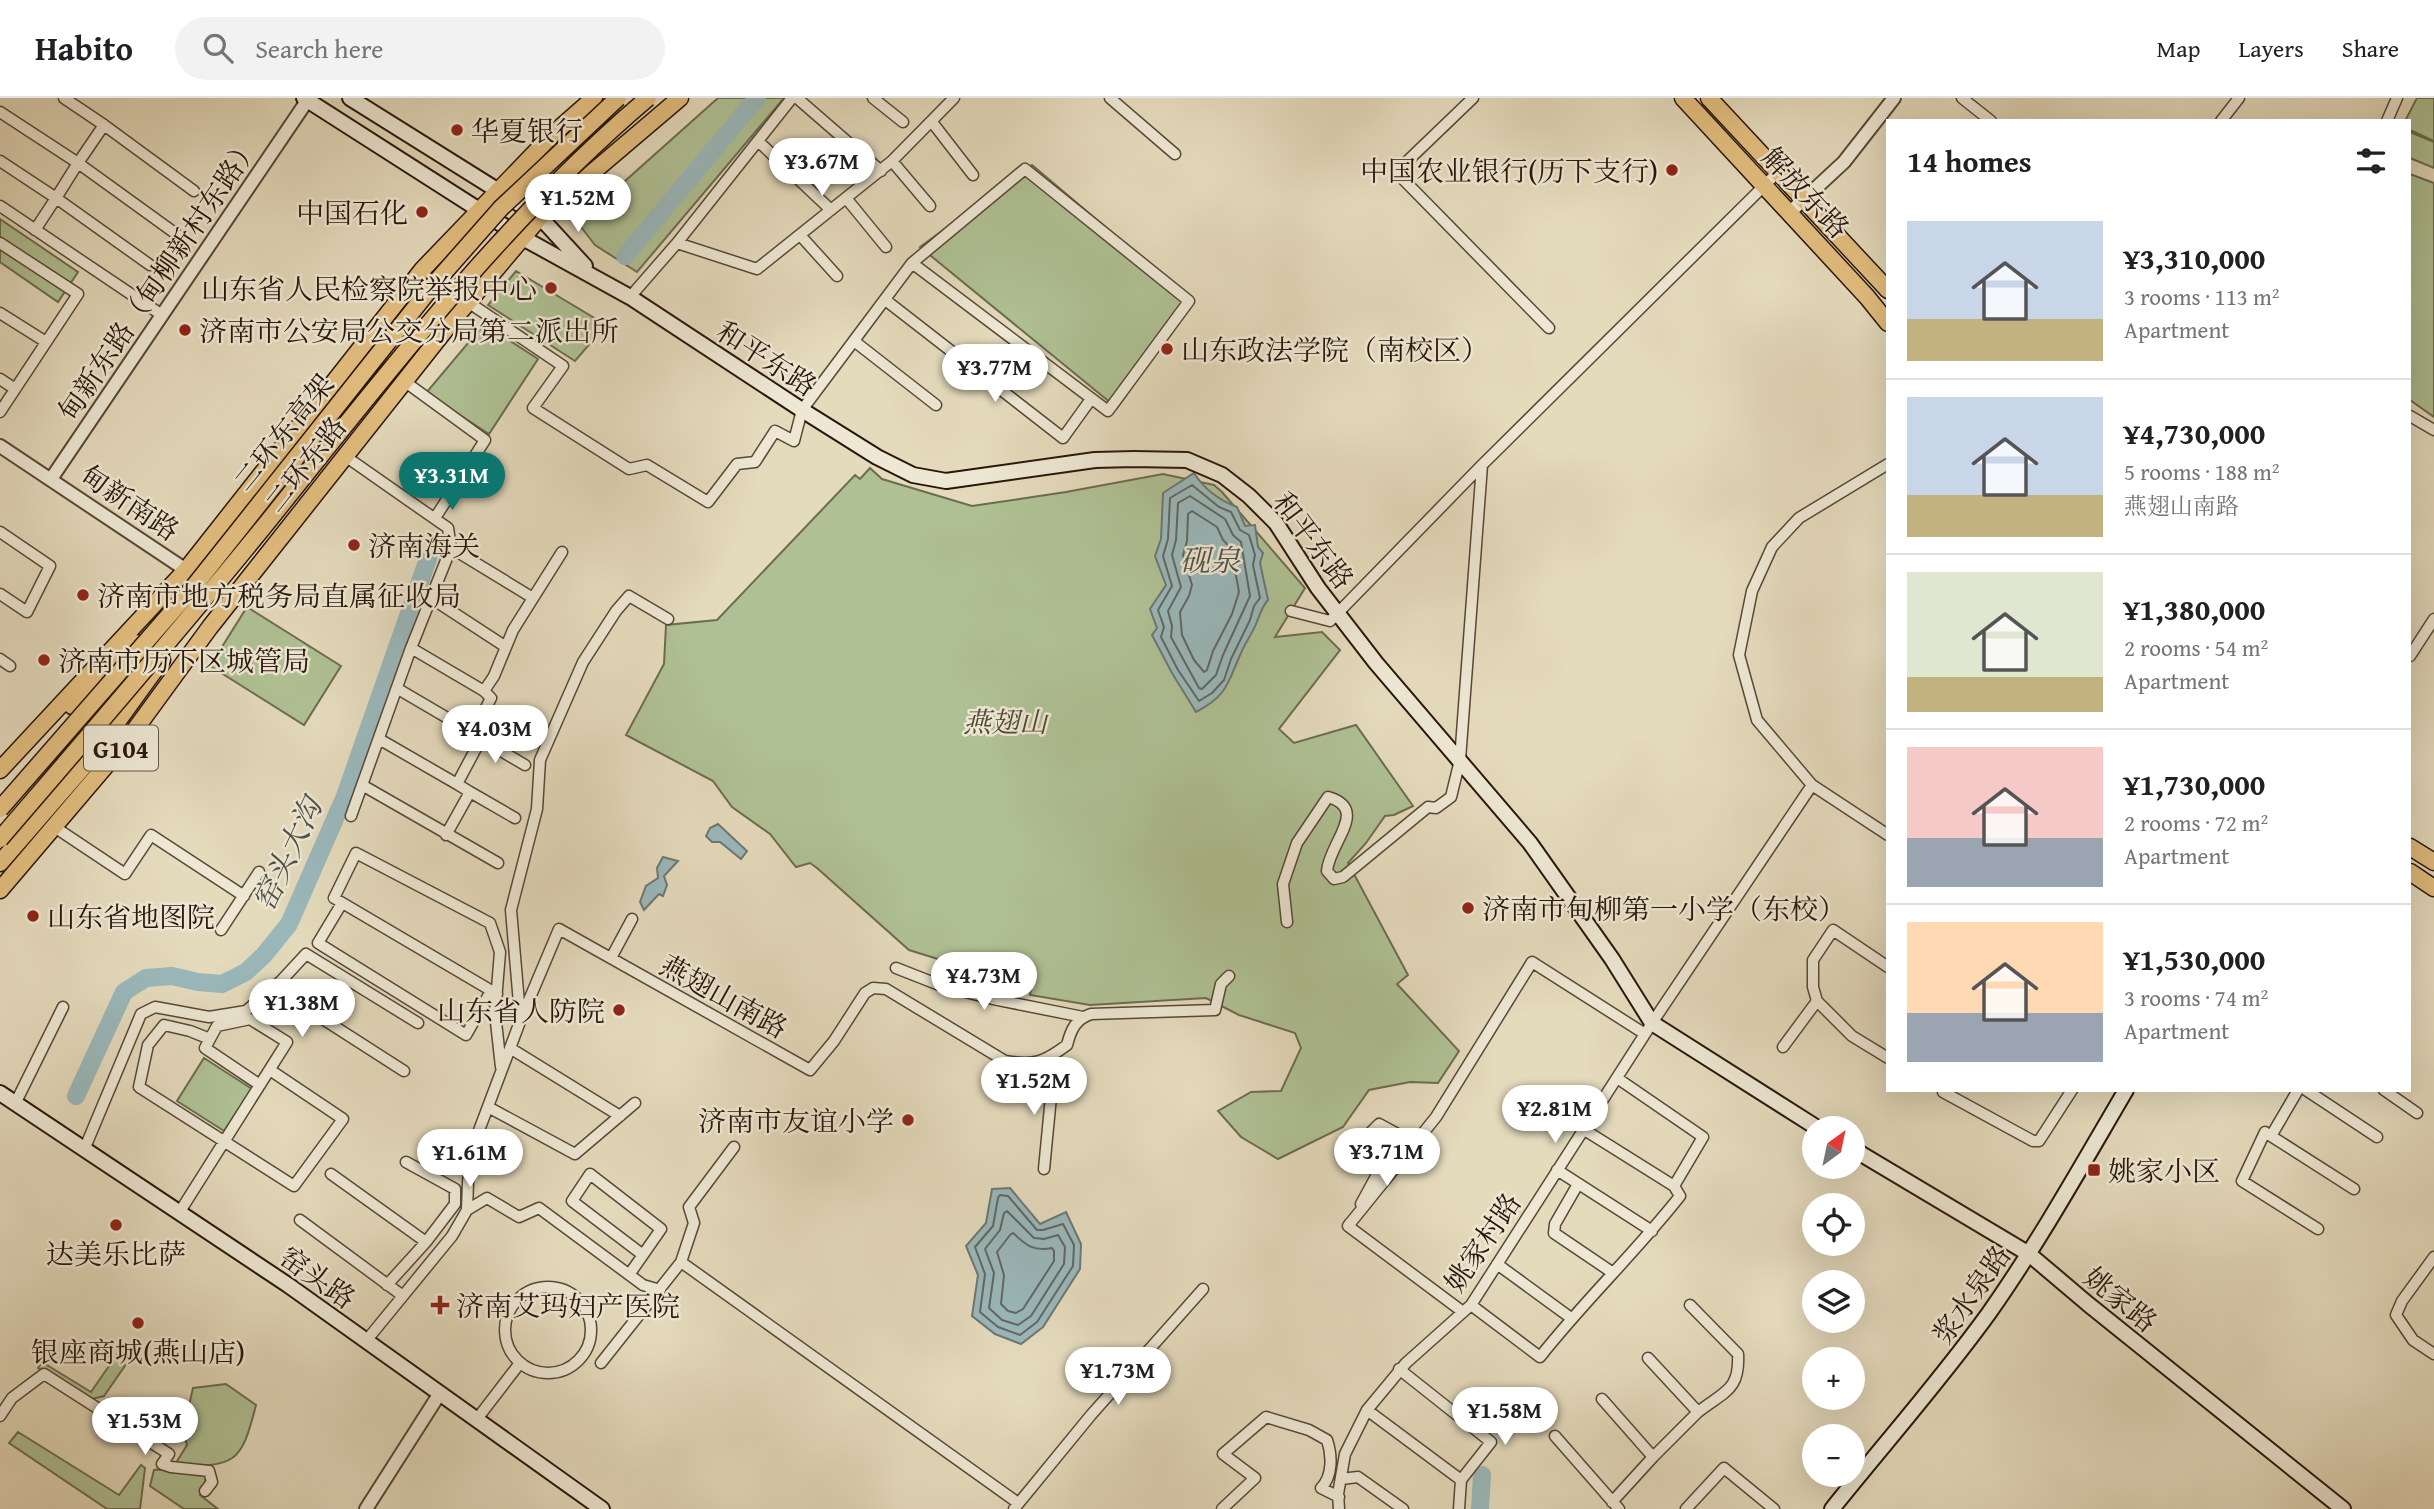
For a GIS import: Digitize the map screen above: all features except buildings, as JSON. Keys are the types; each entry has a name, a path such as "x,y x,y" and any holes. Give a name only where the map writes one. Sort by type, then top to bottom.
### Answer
{"main road":[{"name":"和平东路","path":"350,98 540,217 593,275"},
{"name":"二环东路","path":"0,770 186,570 423,269 552,135 594,98"},
{"name":"二环东高架","path":"0,809 191,590 434,284 501,208 618,98"},
{"name":"二环东高架","path":"0,839 204,601 455,291 520,218 620,121 648,98"},
{"name":"二环东路","path":"0,890 126,742 230,601 404,381 540,217 680,98"},
{"name":"解放东路","path":"1683,98 1886,321"},
{"name":"解放东路","path":"1709,98 1886,288"},
{"name":"和平东路","path":"309,100 478,211 630,297 802,410 877,457 913,475 946,481 1047,469 1095,460 1187,460 1222,475 1249,496 1276,523 1318,589 1376,663 1531,843 1612,959 1648,1029"},
{"path":"0,785 45,733 191,590"},
{"path":"0,863 91,758 204,601"},
{"path":"2411,848 2434,862"},
{"path":"2411,874 2434,888"},
{"path":"1648,1029 1802,1119"},
{"name":"浆水泉路","path":"1832,1509 1952,1363 2029,1254 2125,1092"},
{"name":"窑头路","path":"0,1094 288,1285 601,1509"},
{"name":"姚家路","path":"1866,1157 2029,1254 2343,1509"}],"street":[{"path":"64,98 194,191"},
{"path":"630,297 794,98 881,171"},
{"path":"873,98 903,122"},
{"path":"677,243 757,269 881,171 954,98"},
{"path":"1110,98 1175,154"},
{"path":"1473,98 1396,172 1549,328"},
{"path":"1789,213 1844,162 1894,98"},
{"path":"1962,98 1988,119"},
{"path":"2223,119 2239,98"},
{"path":"2388,119 2397,98"},
{"name":"甸新东路（甸柳新村东路）","path":"51,479 309,100"},
{"path":"0,112 78,163 178,236"},
{"path":"932,122 973,175"},
{"path":"35,230 104,125"},
{"path":"758,141 831,210"},
{"path":"0,161 150,265"},
{"path":"892,161 930,206"},
{"path":"468,302 563,366 533,408 629,469 647,465 708,502 737,464 755,462 775,431 794,441 802,410 912,263 1025,169 1189,301 1108,411 912,263"},
{"path":"1291,611 1330,621 1482,465 1778,172"},
{"path":"846,198 886,247"},
{"path":"0,206 162,315"},
{"path":"800,235 837,276"},
{"path":"0,243 78,294 0,412"},
{"path":"888,302 1063,438 1091,399"},
{"path":"0,313 46,342"},
{"path":"854,341 936,405"},
{"path":"0,379 15,389"},
{"path":"404,381 485,440 435,519"},
{"path":"2411,417 2434,430"},
{"name":"甸新南路","path":"0,446 230,601"},
{"path":"345,456 448,528 451,548 411,648 351,816"},
{"path":"1287,922 1283,884 1297,843 1328,797 1338,800 1347,809 1348,818 1328,860 1327,871 1334,879 1343,877 1428,807 1436,808 1451,797 1460,760 1482,465"},
{"path":"1886,465 1799,518 1772,547 1752,591 1739,654 1757,720 1812,785 1886,834"},
{"path":"0,532 50,566 27,612 0,594"},
{"path":"451,548 533,597"},
{"path":"484,691 494,676 513,631 562,552"},
{"path":"520,1018 511,910 537,809 540,760 583,662 629,596 668,619"},
{"path":"431,598 506,647"},
{"path":"2411,654 2433,620"},
{"path":"411,648 484,691 491,698 457,784"},
{"path":"0,659 10,666"},
{"path":"398,689 525,765"},
{"path":"379,739 515,818"},
{"path":"362,785 498,863"},
{"name":"姚家村路","path":"1339,1509 1345,1454 1367,1410 1399,1369 1467,1308 1648,1029 1812,785"},
{"path":"446,835 470,792"},
{"path":"53,826 125,874 151,835 244,896"},
{"path":"494,993 334,898 356,853 490,923 500,952 494,993 501,1071"},
{"path":"221,930 259,872"},
{"path":"342,903 318,943 466,1035 494,993"},
{"path":"611,958 632,919"},
{"name":"燕翅山南路","path":"366,1341 452,1236 467,1210 472,1149 520,1018 558,929 810,1070 834,1041 865,993 873,988 886,989 1005,1060 1024,1064 1045,1060"},
{"path":"1886,966 1833,930 1813,960 1813,987 1817,1001 1852,1036 1886,1057"},
{"path":"84,1150 141,1014 155,1007 209,1017 246,1011 306,954 418,1023"},
{"path":"1348,1226 1436,1117 1532,962 1648,1029"},
{"path":"896,968 943,986 1083,1017"},
{"path":"1044,1169 1053,1076 1045,1060 1067,1045 1071,1029 1083,1017 1091,1014 1215,1010 1221,984 1229,976"},
{"path":"273,987 404,1071"},
{"path":"1783,1047 1817,1001"},
{"path":"15,1104 63,1007"},
{"path":"179,1213 270,1070 287,1042 250,1019 217,1026 205,1048 260,1085"},
{"path":"209,1039 164,1025 148,1045 139,1087 293,1186 342,1119 270,1070"},
{"path":"510,1048 620,1116"},
{"path":"1617,1078 1703,1137 1674,1186"},
{"path":"1944,1092 2033,1141 2039,1141 2071,1092"},
{"path":"2297,1092 2271,1136 2354,1189"},
{"path":"2309,1092 2377,1137"},
{"path":"2387,1092 2417,1113"},
{"path":"488,1107 575,1154 635,1103"},
{"path":"1347,1156 1379,1124 1403,1137 1387,1156 1348,1226"},
{"path":"1348,1226 1540,1357 1570,1318 1652,1231 1679,1196 1674,1186 1583,1129"},
{"path":"2266,1132 2242,1181 2318,1229"},
{"path":"601,1363 681,1262 694,1223 689,1207 734,1147"},
{"path":"387,1285 426,1242 455,1204 455,1189 406,1162"},
{"path":"1557,1170 1652,1231"},
{"path":"331,1174 426,1242"},
{"path":"631,1272 643,1255 661,1229 590,1174 572,1201 643,1255"},
{"path":"1578,1184 1555,1224 1554,1233 1613,1273"},
{"path":"467,1210 487,1198 519,1217 538,1208 643,1285 660,1290"},
{"path":"300,1220 402,1296"},
{"path":"2434,1257 2402,1301 2396,1315 2413,1340 2434,1354"},
{"path":"681,1262 1016,1506 1091,1415 1203,1289"},
{"path":"1496,1264 1570,1318"},
{"path":"546,1287 561,1289 573,1295 583,1305 592,1331 589,1345 582,1357 572,1367 546,1374 520,1363 511,1352 505,1323 519,1298 532,1290 546,1287"},
{"path":"1555,1436 1616,1505 1653,1457 1698,1412 1733,1385 1739,1374 1738,1354 1690,1305"},
{"path":"1648,1359 1698,1412"},
{"path":"477,1419 520,1363"},
{"path":"1399,1369 1491,1442 1461,1480 1459,1509"},
{"path":"0,1416 12,1398 44,1374 169,1454 162,1464 209,1471 212,1482 205,1491"},
{"path":"366,1509 440,1393"},
{"path":"1602,1399 1653,1457"},
{"path":"1367,1410 1461,1480"},
{"path":"1222,1509 1255,1478 1223,1454 1266,1417 1309,1430 1327,1440 1332,1455 1326,1483 1321,1488 1339,1497"},
{"path":"1686,1509 1724,1468 1774,1509"},
{"path":"1341,1479 1358,1478 1403,1509"}],"green space":[{"path":"718,98 784,98 637,272 595,245 578,223"},
{"path":"2417,98 2434,98 2434,141 2411,130 2411,119 2406,119"},
{"path":"2411,132 2434,142 2434,168 2411,158"},
{"path":"1032,165 1193,301 1117,408 920,247"},
{"path":"2411,174 2434,183 2434,417 2411,401"},
{"path":"0,219 78,272 58,302 0,262"},
{"path":"516,271 606,325 575,361 488,305"},
{"path":"484,324 538,359 489,434 426,393"},
{"name":"燕翅山","path":"870,468 882,479 972,506 1163,474 1214,485 1222,492 1305,588 1275,637 1322,632 1340,650 1279,729 1294,743 1356,725 1413,806 1385,816 1348,863 1408,975 1397,984 1459,1051 1438,1083 1410,1082 1369,1090 1343,1127 1278,1159 1241,1137 1218,1111 1251,1092 1281,1091 1301,1048 1295,1033 1239,1015 1206,998 1090,1005 1030,995 1031,988 909,950 817,868 810,863 796,867 770,834 732,807 713,781 626,735 664,664 666,625 717,620 855,475 860,479"},
{"path":"247,607 341,666 304,725 210,666"},
{"path":"204,1058 252,1089 224,1131 177,1101"},
{"path":"1379,1130 1397,1140 1376,1166 1361,1153"},
{"path":"120,1350 131,1357 104,1396 92,1399 38,1368 42,1362 91,1392"},
{"path":"226,1384 256,1405 240,1451 223,1463 174,1466 187,1445 183,1431 193,1388"},
{"path":"18,1432 119,1495 141,1465 145,1468 140,1509 107,1509 9,1443"},
{"path":"168,1469 205,1475 206,1486 200,1495 218,1509 184,1509 150,1486 154,1470"}],"water":[{"name":"砚泉","path":"1194,473 1212,493 1237,507 1245,526 1255,525 1258,547 1263,553 1260,563 1268,600 1225,688 1215,700 1196,712 1152,635 1157,628 1150,609 1166,585 1155,556 1161,539 1163,493"},
{"path":"718,824 747,851 741,859 720,842 712,842 706,836 710,828"},
{"path":"663,857 678,861 664,876 667,885 663,896 659,894 644,910 640,902 646,886 658,878 657,868"},
{"path":"1010,1188 1040,1224 1066,1212 1081,1244 1080,1269 1043,1327 1021,1344 995,1334 972,1316 978,1275 966,1246 986,1223 992,1189"}],"waterway":[{"name":"窑头大沟","path":"625,256 757,98"},
{"name":"窑头大沟","path":"76,1096 124,992 146,978 172,976 222,984 246,972 289,924 345,796 428,559"},
{"path":"1480,1509 1482,1475"}],"place":[{"name":"华夏银行","path":"457,130"},
{"name":"中国农业银行(历下支行)","path":"1672,170"},
{"name":"中国石化","path":"422,212"},
{"name":"山东省人民检察院举报中心","path":"551,288"},
{"name":"济南市公安局公交分局第二派出所","path":"185,330"},
{"name":"山东政法学院（南校区）","path":"1167,349"},
{"name":"济南海关","path":"354,545"},
{"name":"济南市地方税务局直属征收局","path":"83,595"},
{"name":"济南市历下区城管局","path":"44,660"},
{"name":"济南市甸柳第一小学（东校）","path":"1468,908"},
{"name":"山东省地图院","path":"33,916"},
{"name":"山东省人防院","path":"619,1010"},
{"name":"济南市友谊小学","path":"908,1120"},
{"name":"姚家小区","path":"2094,1170"},
{"name":"达美乐比萨","path":"116,1225"},
{"name":"济南艾玛妇产医院","path":"440,1305"},
{"name":"银座商城(燕山店)","path":"138,1323"}]}
